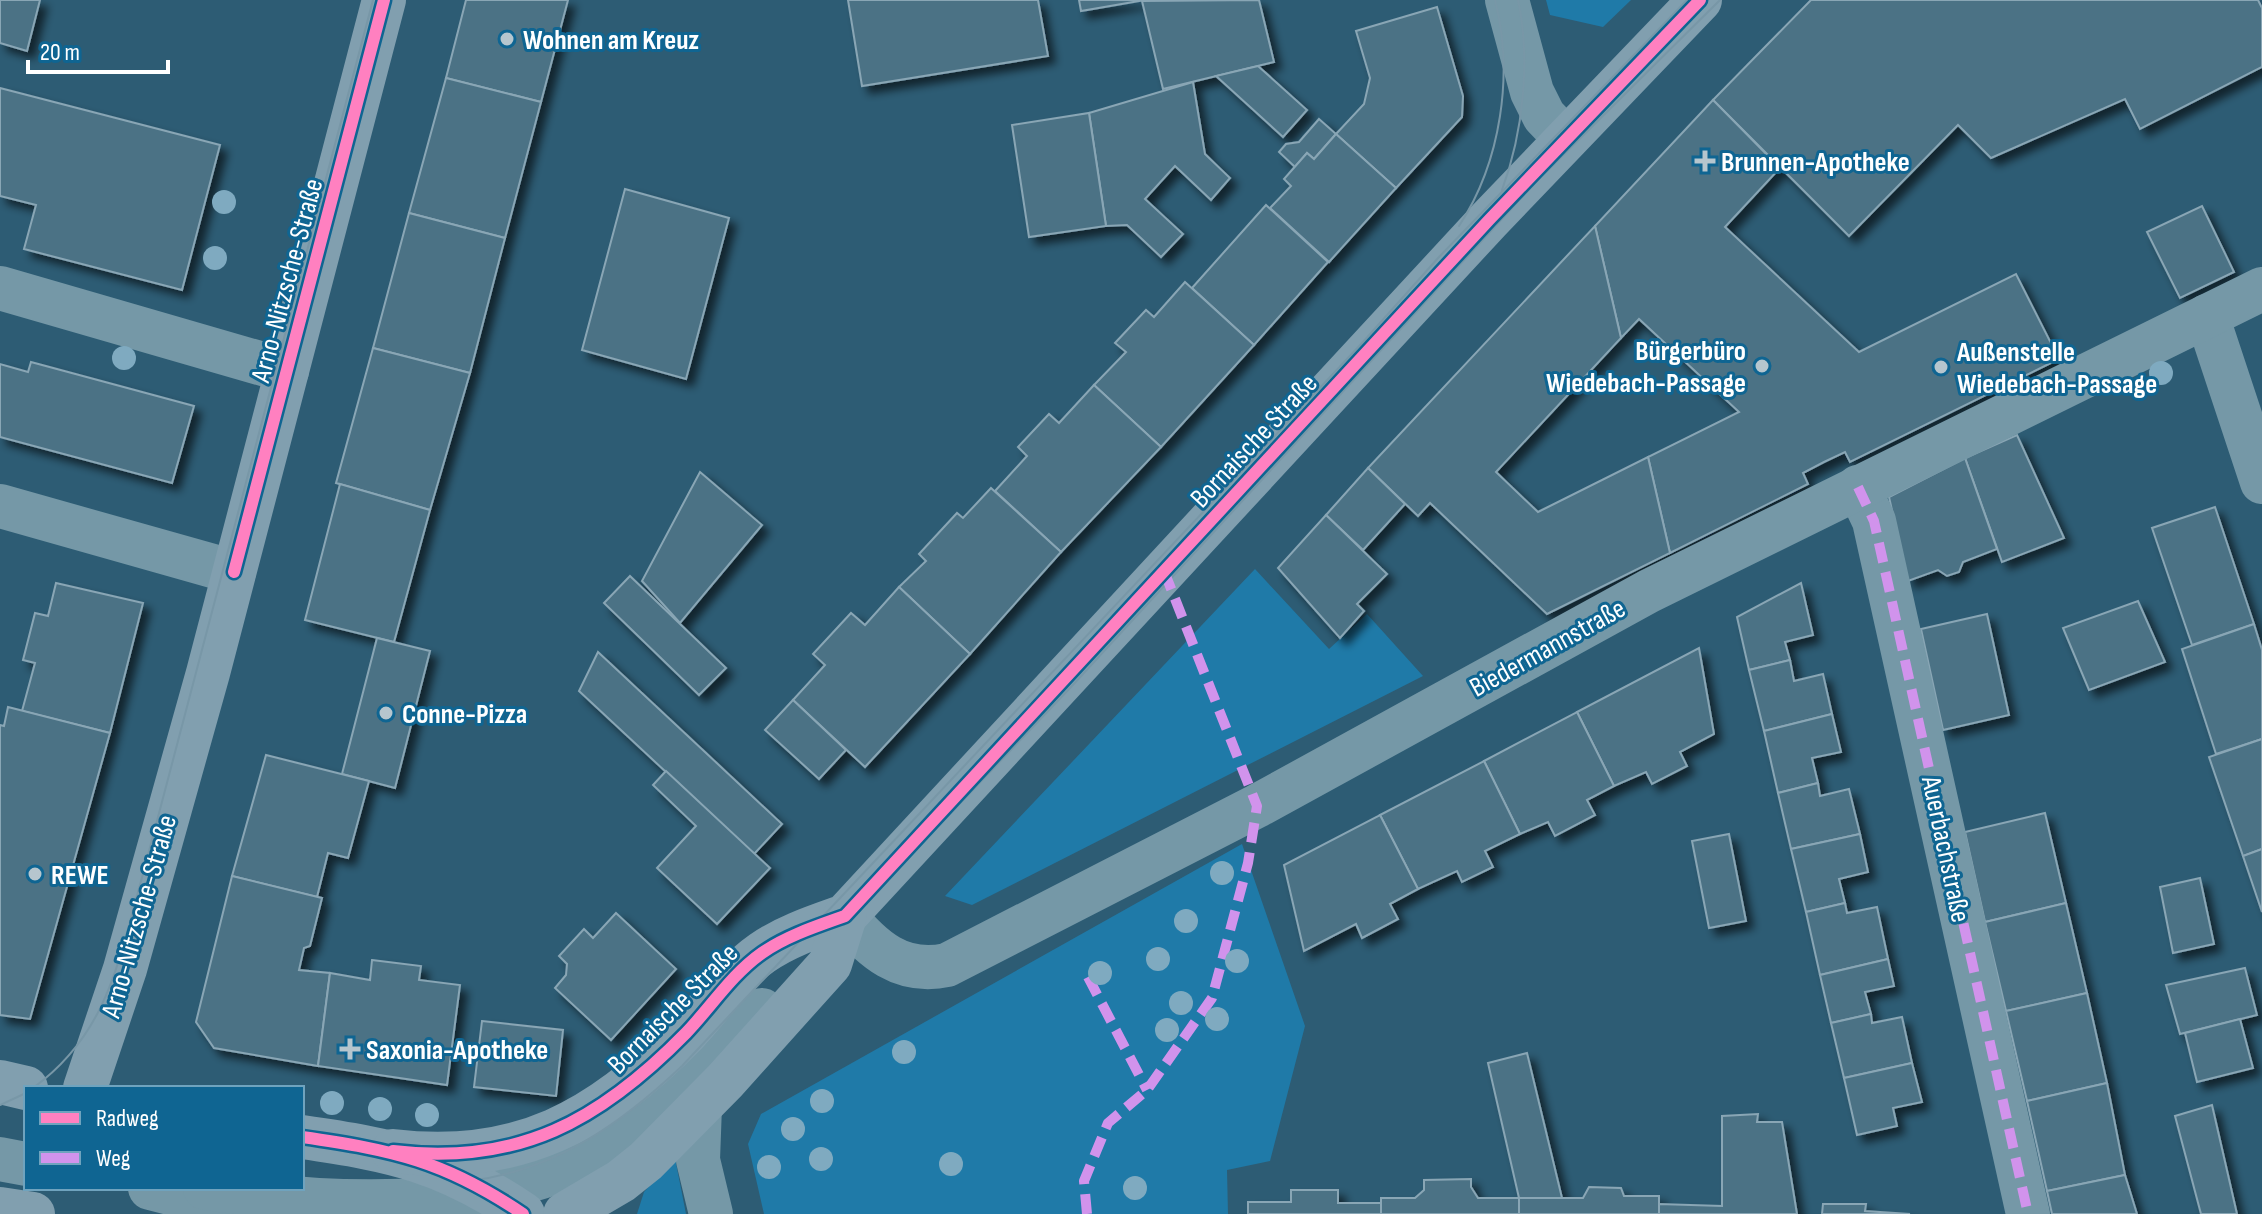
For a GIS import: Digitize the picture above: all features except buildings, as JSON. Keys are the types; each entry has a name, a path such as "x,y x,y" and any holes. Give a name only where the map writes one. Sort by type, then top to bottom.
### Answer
{"main road":[{"name":"Arno-Nitzsche-Straße","path":"86,1086 125,969 234,572 384,0"},
{"name":"Bornaische Straße","path":"565,1214 621,1181 646,1161 700,1106 830,964 844,920 1566,139 1700,0"},
{"name":"Bornaische Straße","path":"393,1151 447,1155 504,1149 574,1122 626,1089 648,1070 755,958 813,927 844,920"},
{"path":"0,1082 24,1088"},
{"path":"304,1137 393,1151 497,1198"},
{"path":"44,1214 52,1190"},
{"path":"0,1209 33,1214"}],"street":[{"path":"1507,0 1532,92 1544,116 1566,139"},
{"path":"0,288 287,371"},
{"name":"Biedermannstraße","path":"844,920 887,958 915,966 947,965 1257,806 1649,591 2262,289"},
{"path":"2207,316 2262,482"},
{"name":"Auerbachstraße","path":"1858,487 1874,521 2028,1214"},
{"path":"0,506 234,572"},
{"path":"221,1190 373,1209 426,1209 497,1198 562,1177 601,1158 645,1128 844,920"},
{"path":"700,1106 698,1160 711,1214"},
{"path":"0,1131 24,1135"},
{"path":"0,1159 24,1163"},
{"path":"304,1175 417,1186 497,1198"},
{"path":"158,1190 250,1214"}],"shaded area":[{"path":"1546,0 1631,0 1603,27 1550,15"},
{"path":"1255,569 1329,649 1367,614 1423,676 972,905 945,896"},
{"path":"1242,844 1305,1026 1270,1161 1227,1170 1228,1214 764,1214 748,1144 761,1114"},
{"path":"675,1158 686,1214 637,1214 644,1192"}],"tram line":[{"path":"35,1086 79,1043 108,992 118,964 373,0"},
{"path":"1459,226 1485,174 1500,117 1503,58 1495,0"},
{"path":"1502,190 1515,145 1523,96 1524,47 1518,0"},
{"path":"469,1181 530,1167 584,1142 635,1107 682,1066 1363,342 1439,257 1687,0"},
{"path":"844,925 1071,687 1536,182 1720,0"},
{"path":"0,1105 24,1094"}],"marked path":[{"path":"1858,487 1874,521 2028,1214"},
{"path":"1087,1214 1084,1181 1108,1123 1147,1090 1212,998 1248,863 1257,806 1164,571"},
{"path":"1088,977 1147,1090"}],"cycle path":[{"path":"234,572 384,0"},
{"path":"393,1151 438,1154 479,1151 554,1131 622,1091 654,1064 741,971 762,953 791,936 845,916 1489,220 1700,0"},
{"path":"304,1137 417,1160 468,1181 523,1214"}],"place":[{"name":"Wohnen am Kreuz","path":"507,39"},
{"name":"Brunnen-Apotheke","path":"1705,161"},
{"name":"Bürgerbüro Wiedebach-Passage","path":"1762,366"},
{"name":"Außenstelle Wiedebach-Passage","path":"1941,367"},
{"name":"Conne-Pizza","path":"386,713"},
{"name":"REWE","path":"35,874"},
{"name":"Saxonia-Apotheke","path":"350,1049"}]}
